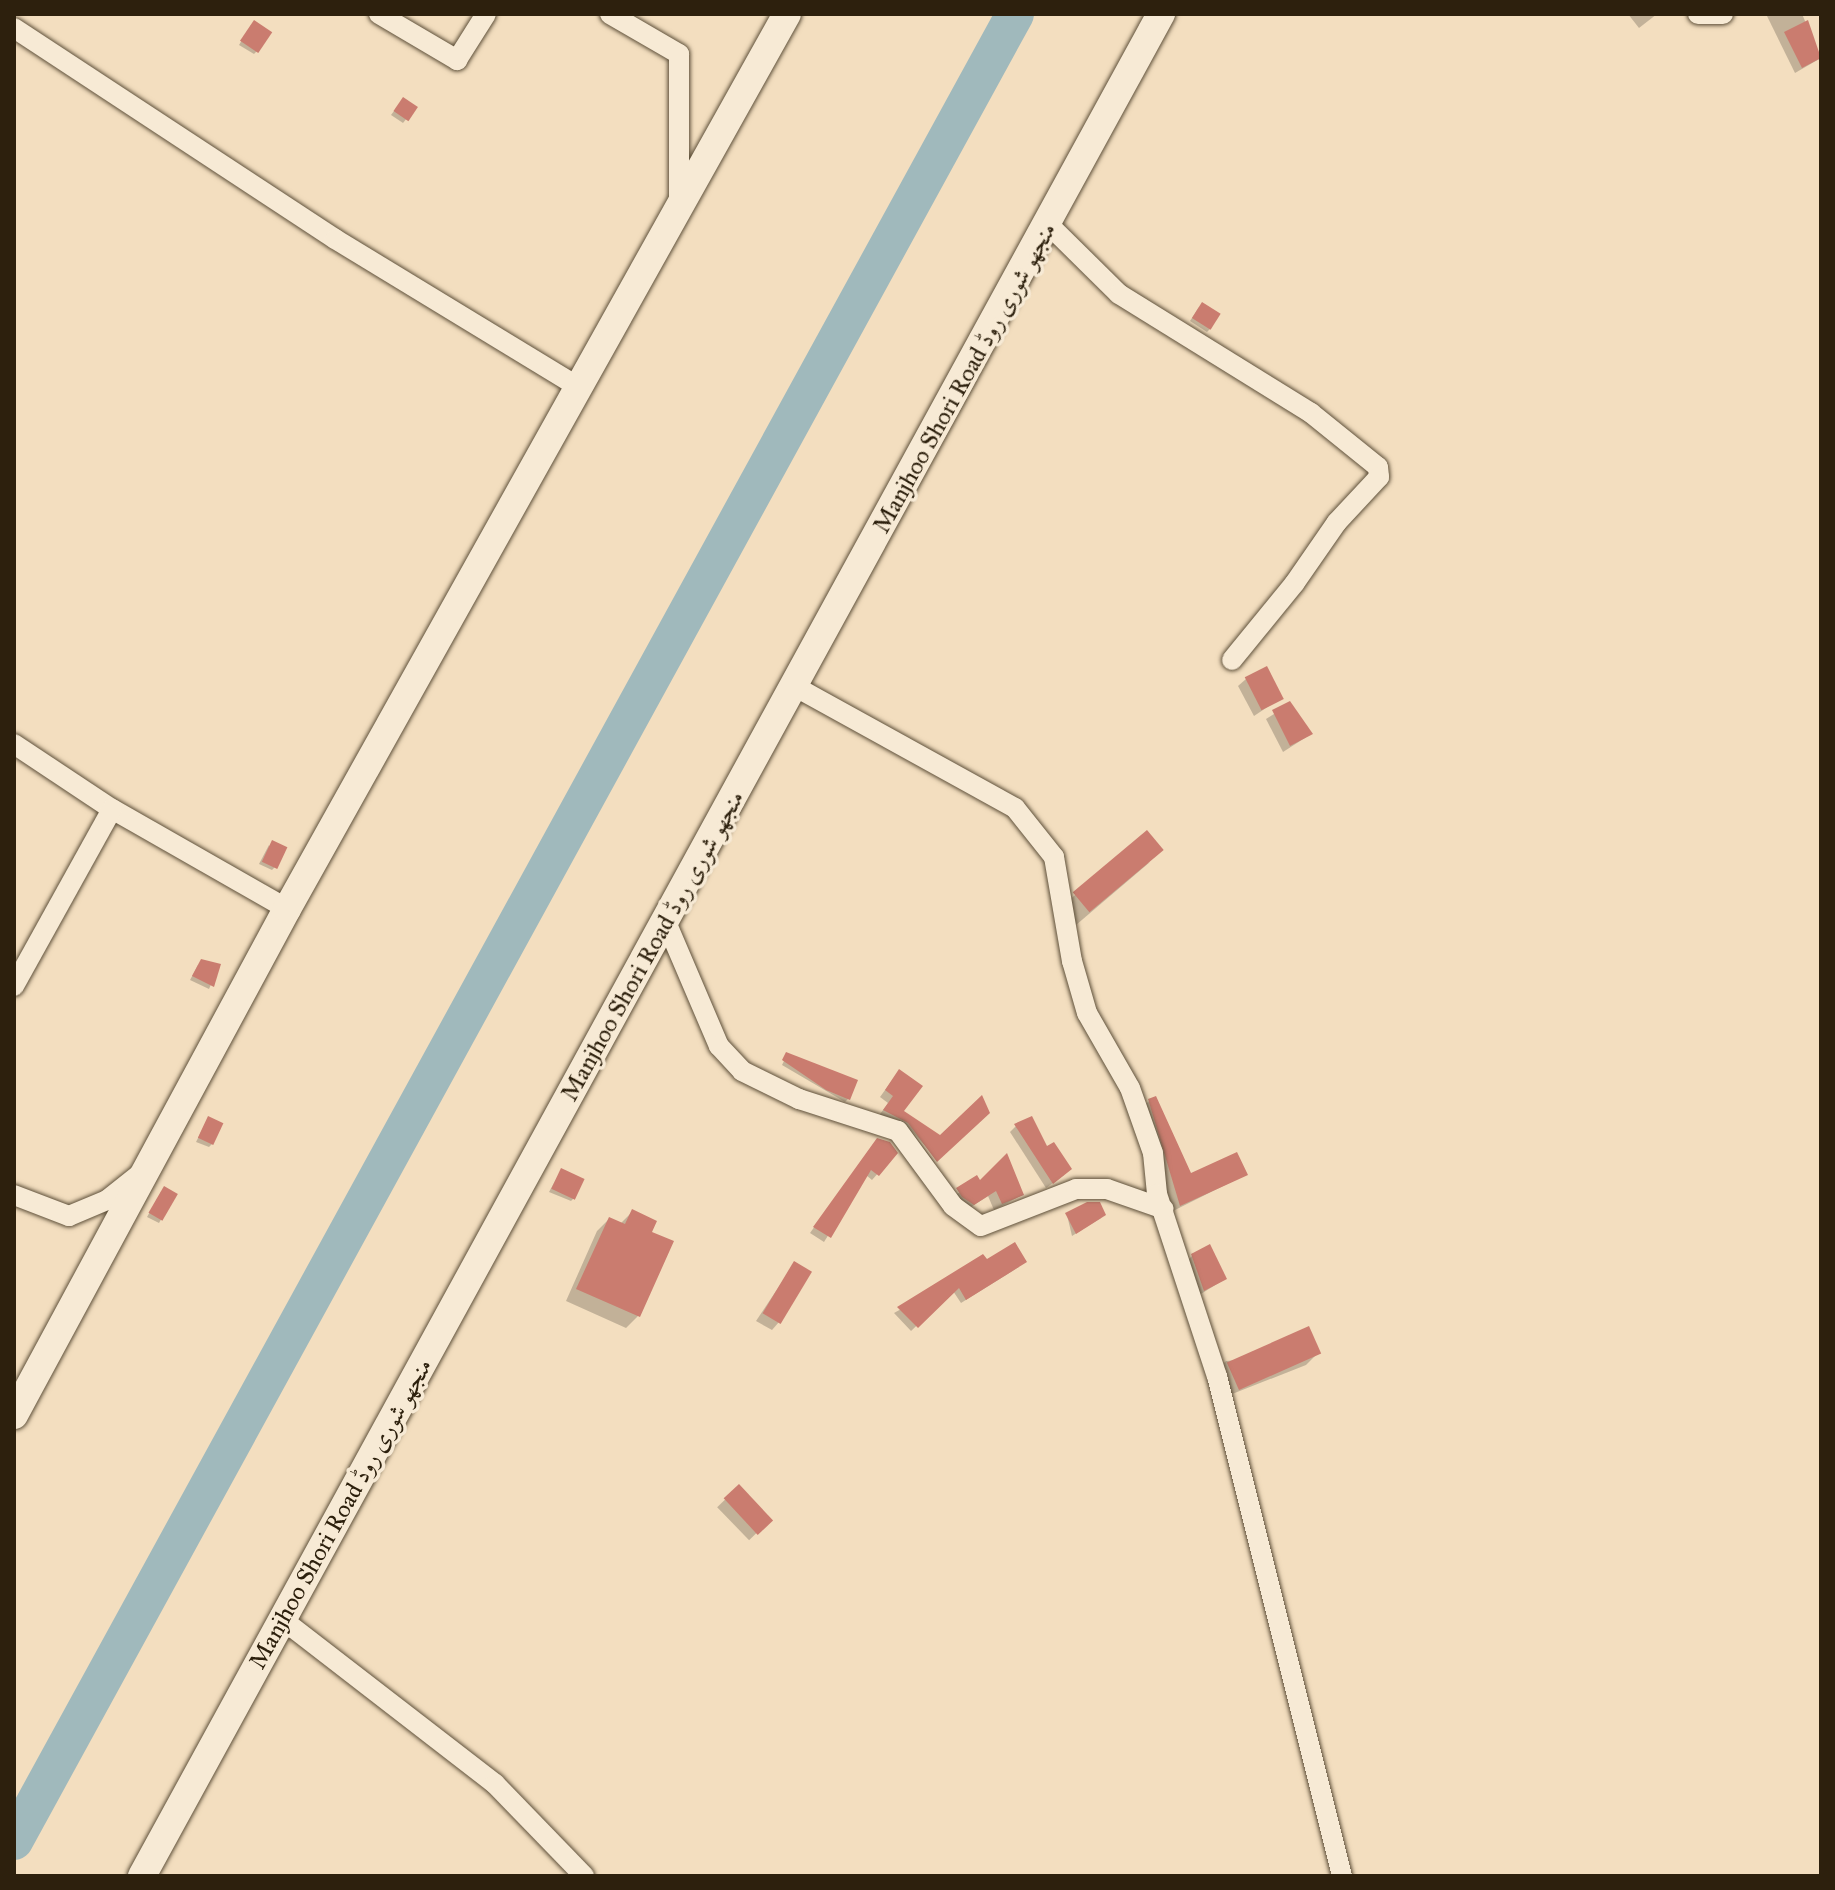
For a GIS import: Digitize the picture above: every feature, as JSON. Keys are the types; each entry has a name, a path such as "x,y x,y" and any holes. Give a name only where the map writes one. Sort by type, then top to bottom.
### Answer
{"street":[{"path":"379,14 457,60 486,14"},
{"path":"610,14 679,54 679,205"},
{"path":"14,1415 287,909 787,14"},
{"name":"Manjhoo Shori Road منجھو شوری روڈ","path":"142,1876 1049,225 1161,14"},
{"path":"1698,14 1723,14"},
{"path":"14,28 335,239 577,386"},
{"path":"1049,225 1119,294 1311,413 1378,467 1379,477 1337,522 1294,584 1232,660"},
{"path":"796,687 1003,801 1038,831 1054,857 1072,961 1087,1013 1130,1088 1153,1153 1164,1209 1252,1501 1342,1876"},
{"path":"14,744 112,809 287,909"},
{"path":"14,986 112,809"},
{"path":"666,922 719,1046 742,1071 799,1099 898,1131 953,1206 981,1226 1076,1189 1107,1189 1164,1209"},
{"path":"14,1195 69,1216 107,1200 144,1171"},
{"path":"283,1620 495,1784 584,1876"}],"building":[{"path":"254,20 272,32 258,53 240,41"},
{"path":"1808,20 1821,58 1802,68 1784,32"},
{"path":"403,97 418,107 408,121 393,111"},
{"path":"1202,302 1221,314 1211,330 1192,318"},
{"path":"1267,666 1284,699 1262,710 1245,677"},
{"path":"1290,701 1313,734 1290,746 1272,710"},
{"path":"1147,830 1164,850 1089,912 1073,892"},
{"path":"272,840 287,847 277,869 262,862"},
{"path":"201,959 221,964 214,987 192,976"},
{"path":"786,1052 858,1080 850,1100 826,1090 782,1060"},
{"path":"899,1069 923,1086 904,1111 940,1135 982,1095 990,1113 937,1162 908,1123 883,1110 893,1096 885,1090"},
{"path":"1156,1096 1191,1173 1237,1152 1248,1175 1180,1206 1148,1099"},
{"path":"208,1116 223,1123 213,1145 198,1138"},
{"path":"1032,1116 1047,1146 1054,1142 1072,1169 1053,1184 1014,1124"},
{"path":"877,1138 890,1142 898,1153 879,1176 871,1170 831,1238 813,1227"},
{"path":"1007,1153 1024,1195 1002,1204 996,1191 974,1205 962,1197 956,1188 977,1175 980,1180"},
{"path":"561,1168 585,1179 575,1200 551,1189"},
{"path":"164,1186 178,1194 162,1221 149,1213"},
{"path":"1087,1202 1100,1202 1106,1215 1076,1234 1065,1213"},
{"path":"632,1209 657,1221 652,1232 674,1241 640,1317 576,1289 609,1217 625,1224"},
{"path":"1015,1242 1027,1262 966,1300 959,1288 918,1328 897,1307 983,1254 987,1259"},
{"path":"1210,1244 1227,1279 1204,1291 1191,1254"},
{"path":"794,1261 812,1272 781,1324 763,1313"},
{"path":"1309,1326 1321,1353 1239,1390 1227,1363"},
{"path":"739,1484 773,1521 758,1535 724,1498"}],"waterway":[{"path":"14,1841 1015,14"}]}
